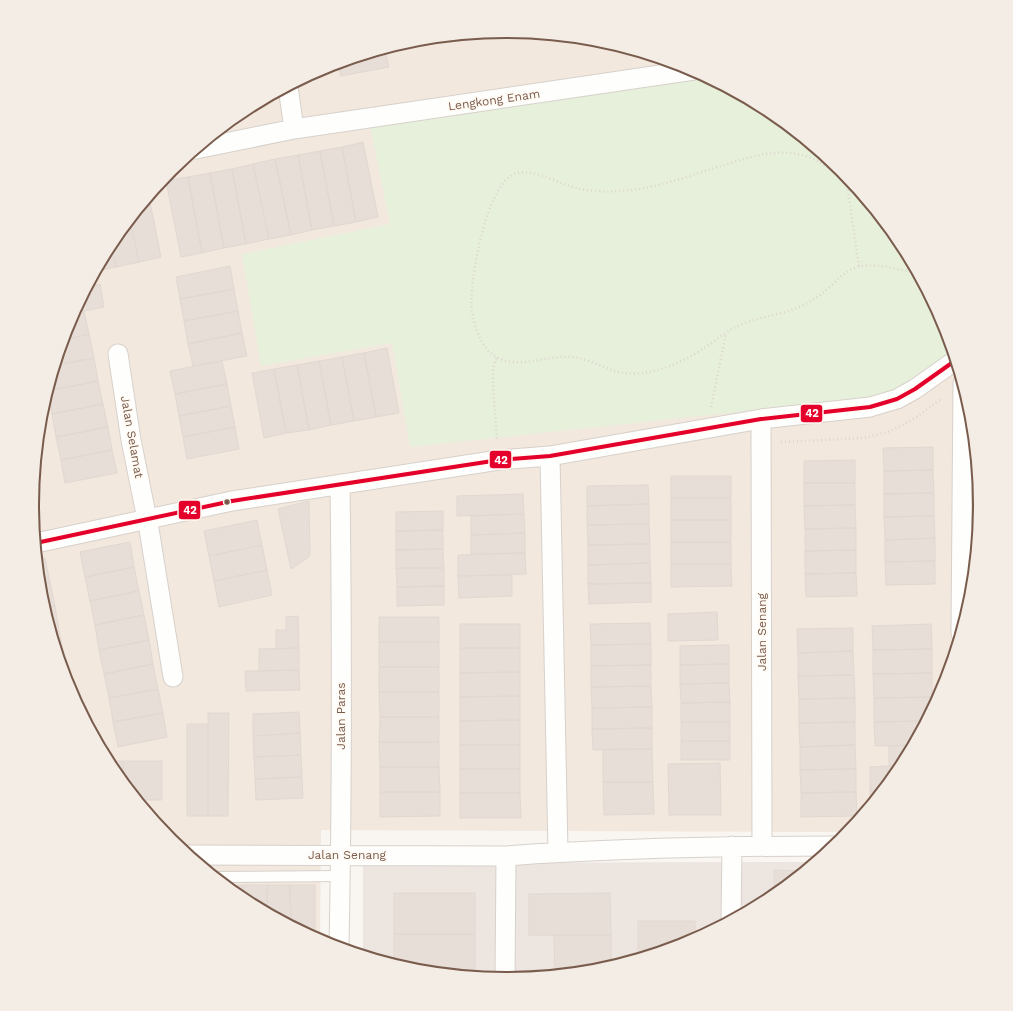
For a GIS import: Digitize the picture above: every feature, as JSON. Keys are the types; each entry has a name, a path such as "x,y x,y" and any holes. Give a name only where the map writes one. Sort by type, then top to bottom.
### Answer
{"street":[{"name":"Lengkong Enam","path":"207,147 294,129 680,72"},
{"path":"289,92 294,129"},
{"name":"Jalan Selamat","path":"118,354 131,440 149,529 173,677"},
{"path":"41,542 232,501 499,460 550,456 761,419 854,409 897,399 915,389 951,363"},
{"path":"961,613 963,405"},
{"name":"Jalan Senang","path":"761,419 762,846"},
{"path":"550,456 558,852"},
{"name":"Jalan Paras","path":"339,941 341,876 342,569 340,484"},
{"path":"731,915 732,846"},
{"name":"Jalan Senang","path":"196,855 506,856 558,852 732,846 827,846"},
{"path":"505,973 506,856"}],"lane":[{"path":"223,877 341,876"}],"path":[{"path":"831,169 807,156 778,152 748,157 656,185 618,191 580,189 534,174 521,172 510,175 499,187 486,218 475,263 471,298 472,311 480,338 486,348 496,358 504,361 518,363 550,358 572,357 589,361 620,372 649,372 678,363 705,348 735,327 748,321 788,311 808,303 830,287 846,271 859,266 875,266 911,272"},
{"path":"848,187 859,266"},
{"path":"710,413 726,333"},
{"path":"496,358 493,370 493,385 498,442"}],"shaded area":[{"path":"506,38 537,39 598,47 627,54 657,63 713,86 766,117 791,135 815,154 858,197 895,246 911,272 926,299 949,355 965,414 970,444 973,475 973,536 965,597 958,626 949,656 926,712 895,765 858,814 841,832 321,830 320,934 300,925 247,894 198,857 155,814 136,790 118,765 87,712 64,656 48,597 43,567 39,506 43,444 48,414 64,355 87,299 118,246 136,221 155,197 198,154 247,117 273,101 300,86 356,63 415,47 445,42"},
{"path":"809,862 766,894 740,910 713,925 657,948 598,964 568,969 506,973 445,969 415,964 363,950 363,863"}],"green space":[{"path":"689,76 713,86 766,117 815,154 858,197 895,246 911,272 926,299 949,355 894,390 871,398 410,447 392,343 261,366 242,254 390,224 369,120"}],"building":[{"path":"386,54 389,67 341,76 339,69"},
{"path":"363,142 378,217 356,222 342,147"},
{"path":"342,147 356,222 334,226 320,151"},
{"path":"320,151 334,226 312,230 298,155"},
{"path":"298,155 312,230 291,235 275,159"},
{"path":"275,159 291,235 269,239 253,164"},
{"path":"253,164 269,239 246,244 232,169"},
{"path":"232,169 246,244 224,248 210,173"},
{"path":"210,173 224,248 202,253 188,177"},
{"path":"188,177 202,253 181,257 167,185 171,180"},
{"path":"150,203 161,257 139,262 132,227"},
{"path":"132,227 139,262 116,267 113,254"},
{"path":"113,254 116,267 104,269"},
{"path":"230,266 234,289 180,299 176,277"},
{"path":"100,284 104,307 82,311 87,299 95,285"},
{"path":"234,289 238,311 184,321 180,299"},
{"path":"82,311 84,311 89,334 71,338 75,327"},
{"path":"238,311 242,333 188,344 184,321"},
{"path":"242,333 247,356 193,366 188,344"},
{"path":"89,334 94,358 61,364 71,338"},
{"path":"387,348 399,413 376,417 364,353"},
{"path":"364,353 376,417 354,421 342,357"},
{"path":"342,357 354,421 331,425 319,361"},
{"path":"94,358 98,381 54,390 61,364"},
{"path":"222,361 227,384 175,394 170,371"},
{"path":"319,361 331,425 309,430 297,365"},
{"path":"297,365 309,430 286,433 274,369"},
{"path":"274,369 286,433 264,438 252,373"},
{"path":"98,381 103,404 52,414 50,404 54,390"},
{"path":"227,384 231,406 179,416 175,394"},
{"path":"103,404 108,427 56,437 52,414"},
{"path":"231,406 235,427 183,437 179,416"},
{"path":"108,427 112,450 61,460 56,437"},
{"path":"235,427 239,449 187,459 183,437"},
{"path":"933,447 933,470 884,471 883,448"},
{"path":"112,450 117,473 65,483 61,460"},
{"path":"855,460 855,483 804,483 804,461"},
{"path":"933,470 934,493 884,494 884,471"},
{"path":"671,476 731,476 731,498 671,498"},
{"path":"804,483 855,483 855,505 804,506"},
{"path":"648,485 649,504 587,506 587,486"},
{"path":"934,493 934,516 884,517 884,494"},
{"path":"523,494 524,514 457,516 457,496"},
{"path":"671,498 731,498 731,520 671,520"},
{"path":"309,501 310,556 291,569 278,509"},
{"path":"649,504 649,524 587,525 587,506"},
{"path":"855,505 856,528 805,529 804,506"},
{"path":"443,511 443,530 396,531 396,512"},
{"path":"524,514 525,533 471,535 471,516"},
{"path":"934,516 935,538 885,540 884,517"},
{"path":"257,520 262,545 209,556 204,531"},
{"path":"671,520 731,520 731,542 671,542"},
{"path":"649,524 650,544 588,545 587,525"},
{"path":"856,528 856,550 805,551 805,529"},
{"path":"443,530 443,549 396,550 396,531"},
{"path":"525,533 525,553 471,554 471,535"},
{"path":"935,538 935,561 885,562 885,540"},
{"path":"130,542 134,567 85,577 80,552"},
{"path":"671,542 731,542 731,564 671,564"},
{"path":"650,544 650,563 588,565 588,545"},
{"path":"262,545 267,570 214,581 209,556"},
{"path":"443,549 444,568 396,568 396,550"},
{"path":"856,550 856,573 805,574 805,551"},
{"path":"525,553 526,574 458,576 458,555"},
{"path":"45,558 50,582 46,583 42,559"},
{"path":"935,561 935,584 886,585 885,562"},
{"path":"650,563 651,583 588,584 588,565"},
{"path":"671,564 731,564 732,586 671,587"},
{"path":"134,567 139,591 90,601 85,577"},
{"path":"396,568 444,568 444,586 397,587"},
{"path":"267,570 272,595 219,607 214,581"},
{"path":"856,573 857,596 806,597 805,574"},
{"path":"512,575 512,596 459,598 458,576"},
{"path":"50,582 55,606 50,607 46,583"},
{"path":"651,583 651,602 589,604 588,584"},
{"path":"444,586 444,605 397,606 397,587"},
{"path":"139,591 144,615 95,625 90,601"},
{"path":"55,606 59,631 57,631 50,607"},
{"path":"717,612 718,640 668,641 668,614"},
{"path":"144,615 149,640 99,650 95,625"},
{"path":"298,616 299,648 276,649 276,630 286,630 286,617"},
{"path":"379,617 439,617 439,642 379,642"},
{"path":"650,623 651,644 591,645 590,624"},
{"path":"460,624 520,624 520,648 460,648"},
{"path":"931,624 932,649 873,650 872,626"},
{"path":"853,628 853,651 798,653 797,629"},
{"path":"57,631 59,631 64,655 64,655"},
{"path":"149,640 153,664 104,674 99,650"},
{"path":"379,642 439,642 439,667 379,667"},
{"path":"651,644 651,665 591,666 591,645"},
{"path":"729,645 729,664 680,665 680,646"},
{"path":"299,648 299,670 259,671 259,649"},
{"path":"460,648 520,648 520,672 460,673"},
{"path":"932,649 932,673 873,674 873,650"},
{"path":"853,651 854,675 798,676 798,653"},
{"path":"153,664 158,689 109,698 104,674"},
{"path":"729,664 729,683 680,684 680,665"},
{"path":"651,665 651,686 591,687 591,666"},
{"path":"379,667 439,667 439,692 379,692"},
{"path":"299,670 300,690 246,691 245,671"},
{"path":"520,672 520,696 460,697 460,673"},
{"path":"932,673 932,697 874,698 873,674"},
{"path":"854,675 855,698 799,699 798,676"},
{"path":"729,683 730,702 681,703 680,684"},
{"path":"651,686 652,707 592,708 591,687"},
{"path":"158,689 163,713 113,722 109,698"},
{"path":"379,692 439,692 439,717 380,717"},
{"path":"520,696 520,720 460,721 460,697"},
{"path":"932,697 921,721 874,722 874,698"},
{"path":"855,698 855,722 799,723 799,699"},
{"path":"730,702 730,722 681,722 681,703"},
{"path":"652,707 652,728 592,729 592,708"},
{"path":"299,712 300,733 253,736 253,714"},
{"path":"163,713 167,737 118,747 113,722"},
{"path":"208,713 229,713 228,816 208,816"},
{"path":"380,717 439,717 439,742 379,742"},
{"path":"520,720 520,745 460,745 460,721"},
{"path":"921,721 907,745 875,746 874,722"},
{"path":"681,722 730,722 730,741 681,741"},
{"path":"855,722 855,745 800,747 799,723"},
{"path":"187,724 208,724 208,816 187,816"},
{"path":"652,728 652,749 593,750 592,729"},
{"path":"300,733 301,755 254,757 253,736"},
{"path":"681,741 730,741 730,760 681,760"},
{"path":"379,742 439,742 439,767 380,767"},
{"path":"460,745 520,745 520,769 460,769"},
{"path":"855,745 856,769 800,770 800,747"},
{"path":"907,745 894,766 889,766 889,746"},
{"path":"603,749 652,749 653,782 603,782"},
{"path":"301,755 302,777 255,779 254,757"},
{"path":"116,761 123,761 123,772"},
{"path":"123,761 162,761 162,800 144,800 123,772"},
{"path":"720,763 721,815 669,815 668,764"},
{"path":"894,766 876,791 870,791 870,767"},
{"path":"380,767 439,767 440,792 380,792"},
{"path":"460,769 520,769 520,793 460,793"},
{"path":"856,769 856,792 801,793 800,770"},
{"path":"302,777 303,798 256,800 255,779"},
{"path":"603,782 653,782 654,814 604,815"},
{"path":"870,791 876,791 870,798"},
{"path":"380,792 440,792 440,816 380,817"},
{"path":"856,792 857,815 801,817 801,793"},
{"path":"460,793 520,793 521,818 460,818"},
{"path":"774,870 798,871 791,876 774,888"},
{"path":"235,885 244,885 244,892"},
{"path":"244,885 267,885 267,906 247,894 244,892"},
{"path":"267,885 290,885 291,920 267,906"},
{"path":"290,885 315,885 315,931 291,920"},
{"path":"394,893 475,893 475,934 394,934"},
{"path":"610,893 611,935 529,935 529,894"},
{"path":"638,921 695,921 695,933 657,948 638,954"},
{"path":"394,934 475,934 475,972 445,969 394,959"},
{"path":"554,935 611,935 611,961 555,970"}],"transit line":[{"name":"42","path":"41,542 232,501 499,460 550,456 761,419 870,407 897,399 915,389 951,363"}]}
